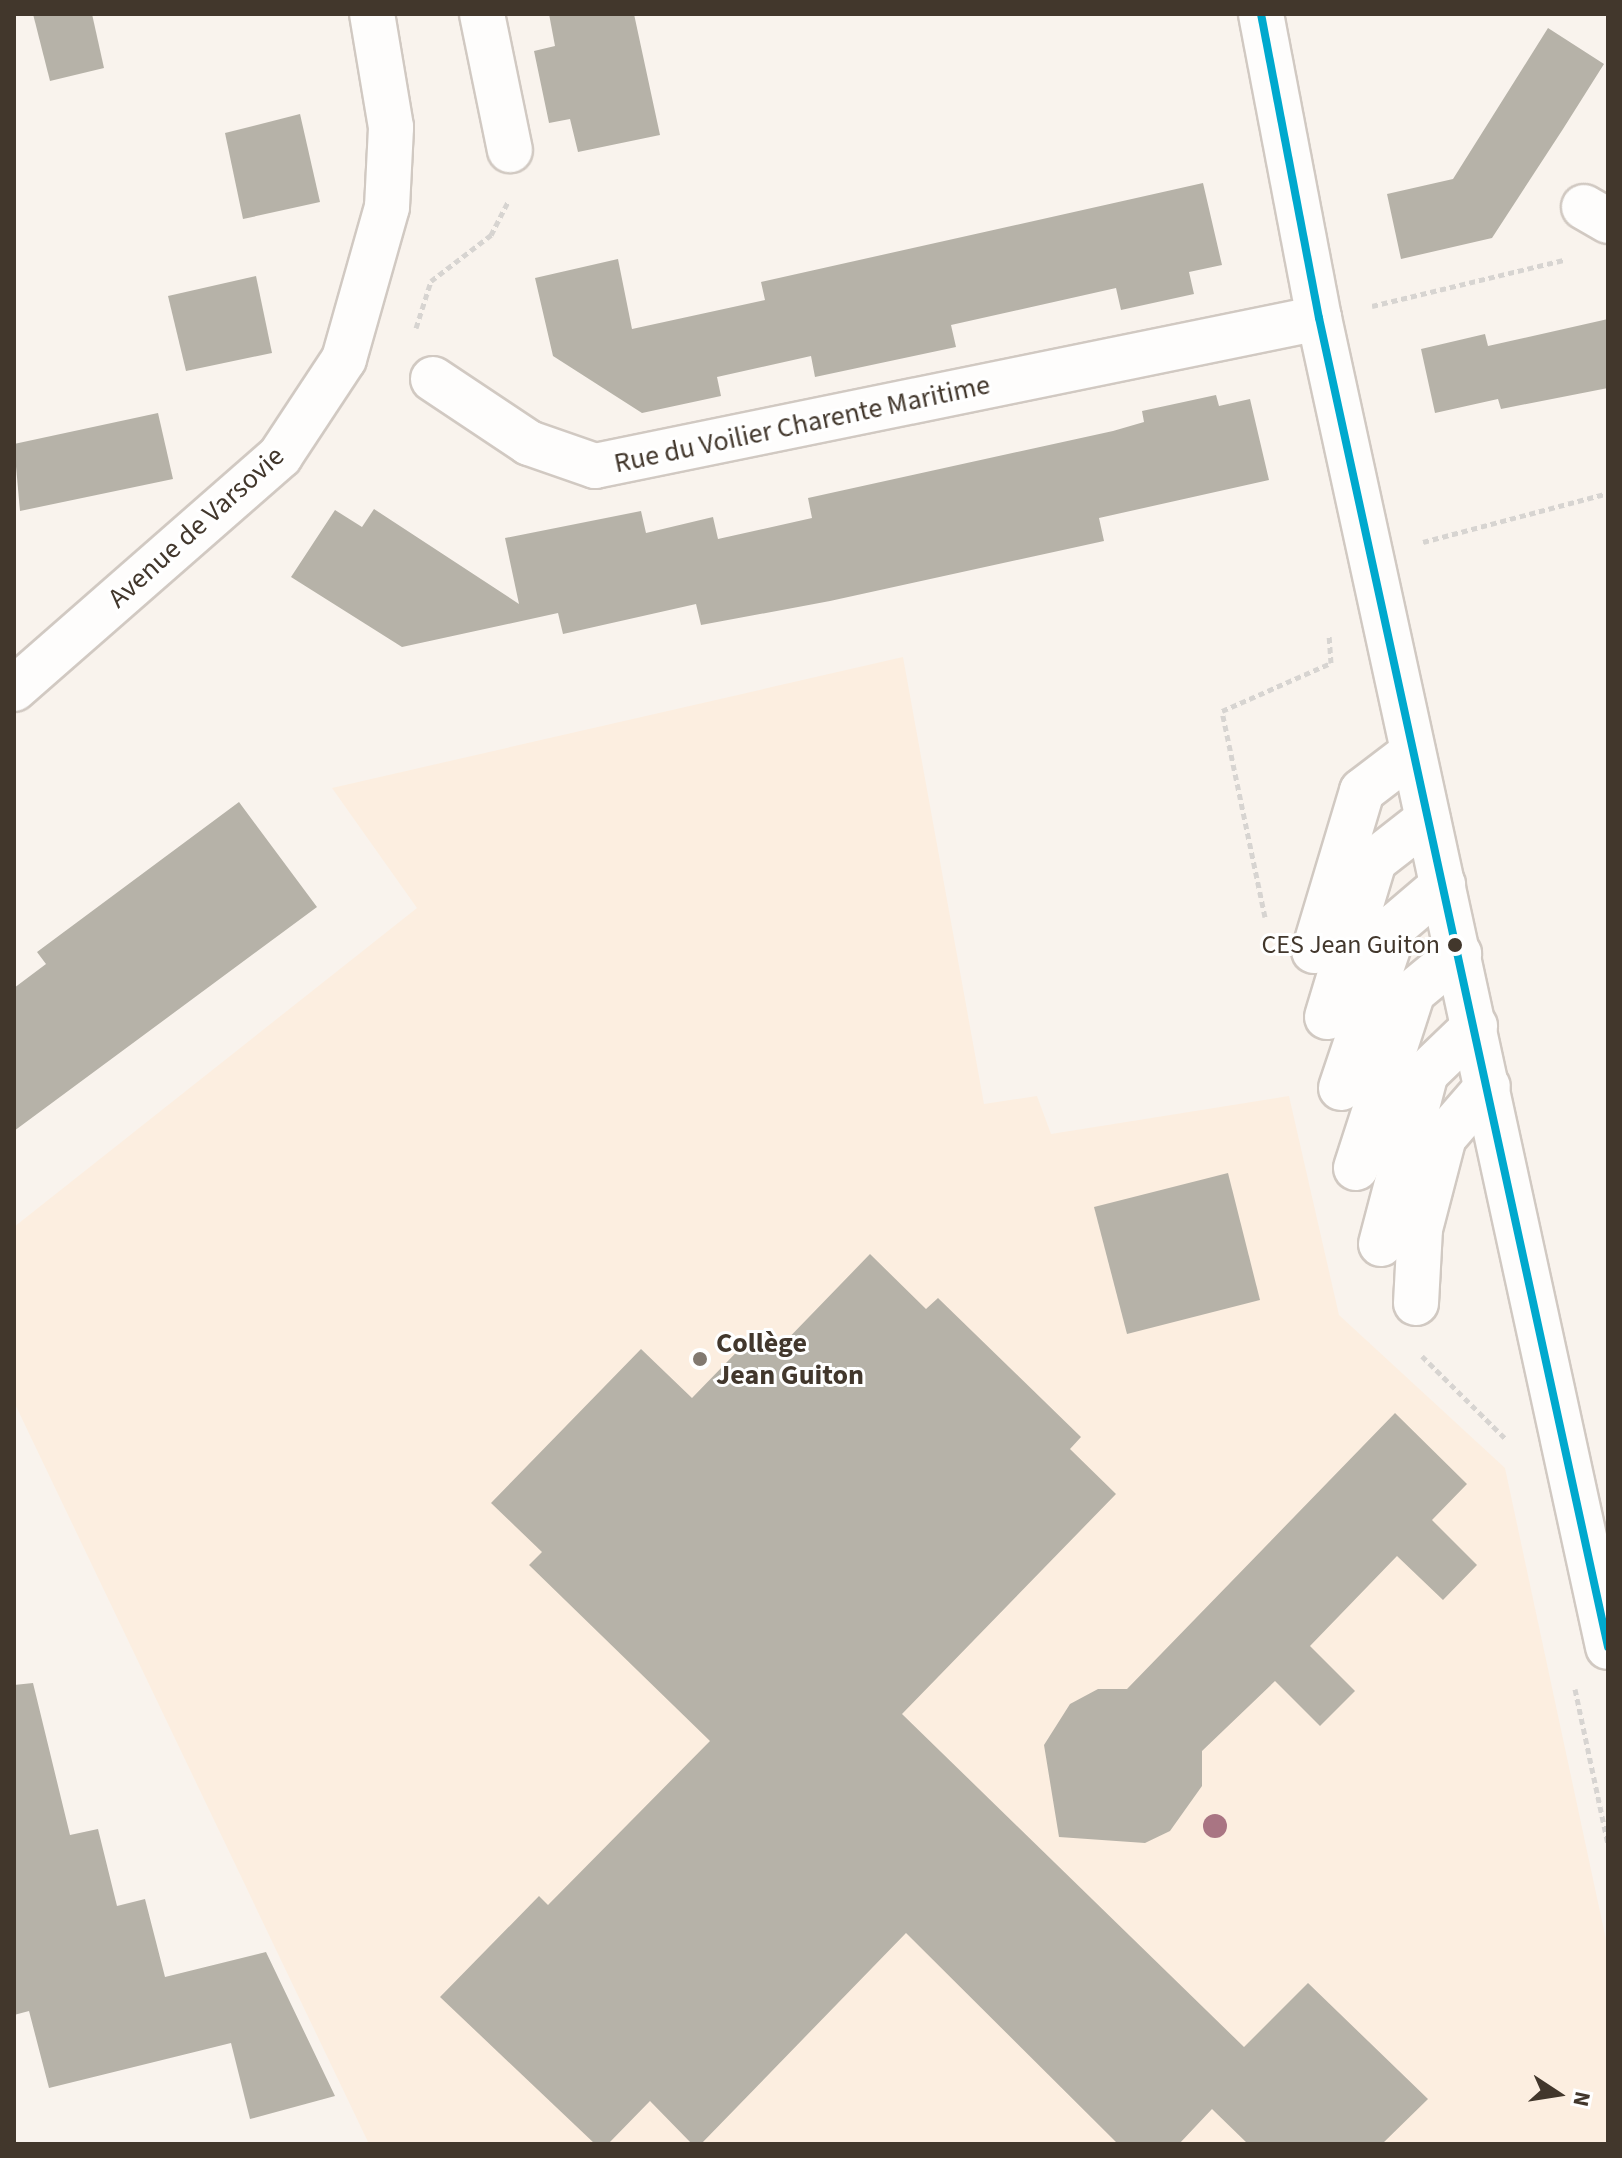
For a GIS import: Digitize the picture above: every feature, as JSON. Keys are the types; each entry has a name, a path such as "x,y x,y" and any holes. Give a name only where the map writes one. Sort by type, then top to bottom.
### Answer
{"street":[{"name":"Avenue de Varsovie","path":"14,689 280,456 344,359 387,207 391,127 372,14"},
{"path":"482,14 510,150"},
{"path":"1261,14 1319,318 1608,1647"},
{"name":"Rue du Voilier Charente Maritime","path":"433,379 529,443 595,466 1319,318"},
{"path":"1314,951 1362,791 1413,752"},
{"path":"1327,1017 1374,861 1428,819"},
{"path":"1341,1088 1396,925 1443,885"},
{"path":"1356,1168 1413,992 1459,954"},
{"path":"1381,1244 1426,1073 1475,1026"},
{"path":"1416,1303 1420,1229 1444,1137 1488,1086"}],"path":[{"path":"433,379 407,357 431,281 491,235 508,206 510,150"},
{"path":"1319,318 1578,257"},
{"path":"1371,555 1608,493"},
{"path":"1571,1672 1608,1844"}],"shaded area":[{"name":"Collège Jean Guiton","path":"903,657 984,1104 1037,1096 1051,1134 1289,1096 1339,1315 1505,1468 1608,1949 1608,2144 369,2144 14,1402 14,1227 417,908 332,788"}],"building":[{"path":"33,14 92,14 104,68 50,81"},
{"path":"549,14 634,14 660,135 578,152 570,119 549,123 534,51 555,46"},
{"path":"1548,28 1604,64 1563,129 1492,238 1401,259 1387,194 1453,179"},
{"path":"300,114 320,202 243,219 225,133"},
{"path":"1203,183 1222,265 1189,272 1194,294 1121,310 1116,288 951,325 956,347 815,377 811,356 717,377 721,396 642,413 553,356 535,278 618,259 632,329 765,300 761,282"},
{"path":"256,276 272,353 186,371 168,296"},
{"path":"1608,319 1608,388 1501,409 1498,399 1435,413 1421,349 1485,334 1488,346"},
{"path":"1216,395 1219,406 1250,399 1269,480 1099,518 1104,541 830,601 701,625 696,604 563,634 558,613 402,647 291,577 335,510 362,527 374,509 519,604 505,538 641,511 646,533 713,517 718,539 812,518 808,498 1113,431 1144,422 1142,411"},
{"path":"158,413 173,479 20,511 14,444"},
{"path":"239,802 317,907 14,1131 14,988 46,964 37,952"},
{"path":"1228,1173 1260,1300 1127,1334 1094,1207"},
{"path":"870,1254 926,1309 938,1298 1081,1437 1070,1449 1116,1494 902,1714 1244,2047 1308,1983 1428,2099 1382,2144 1248,2144 1212,2109 1179,2144 1118,2144 906,1933 701,2144 692,2144 650,2101 608,2144 595,2144 440,1997 539,1896 548,1905 710,1741 529,1565 542,1552 491,1503 641,1349 692,1398 758,1330 778,1349"},
{"path":"1395,1413 1467,1484 1432,1520 1477,1565 1443,1600 1397,1556 1310,1646 1355,1691 1320,1726 1275,1681 1202,1751 1202,1786 1170,1831 1145,1843 1059,1837 1044,1745 1070,1704 1098,1689 1127,1689"},
{"path":"33,1683 70,1835 98,1829 117,1906 145,1899 165,1977 266,1952 335,2096 250,2119 231,2043 49,2088 29,2011 14,2015 14,1685"}],"transit line":[{"path":"1261,14 1319,318 1608,1647"}],"place":[{"name":"CES Jean Guiton","path":"1455,945"},
{"name":"Collège Jean Guiton","path":"700,1359"}]}
